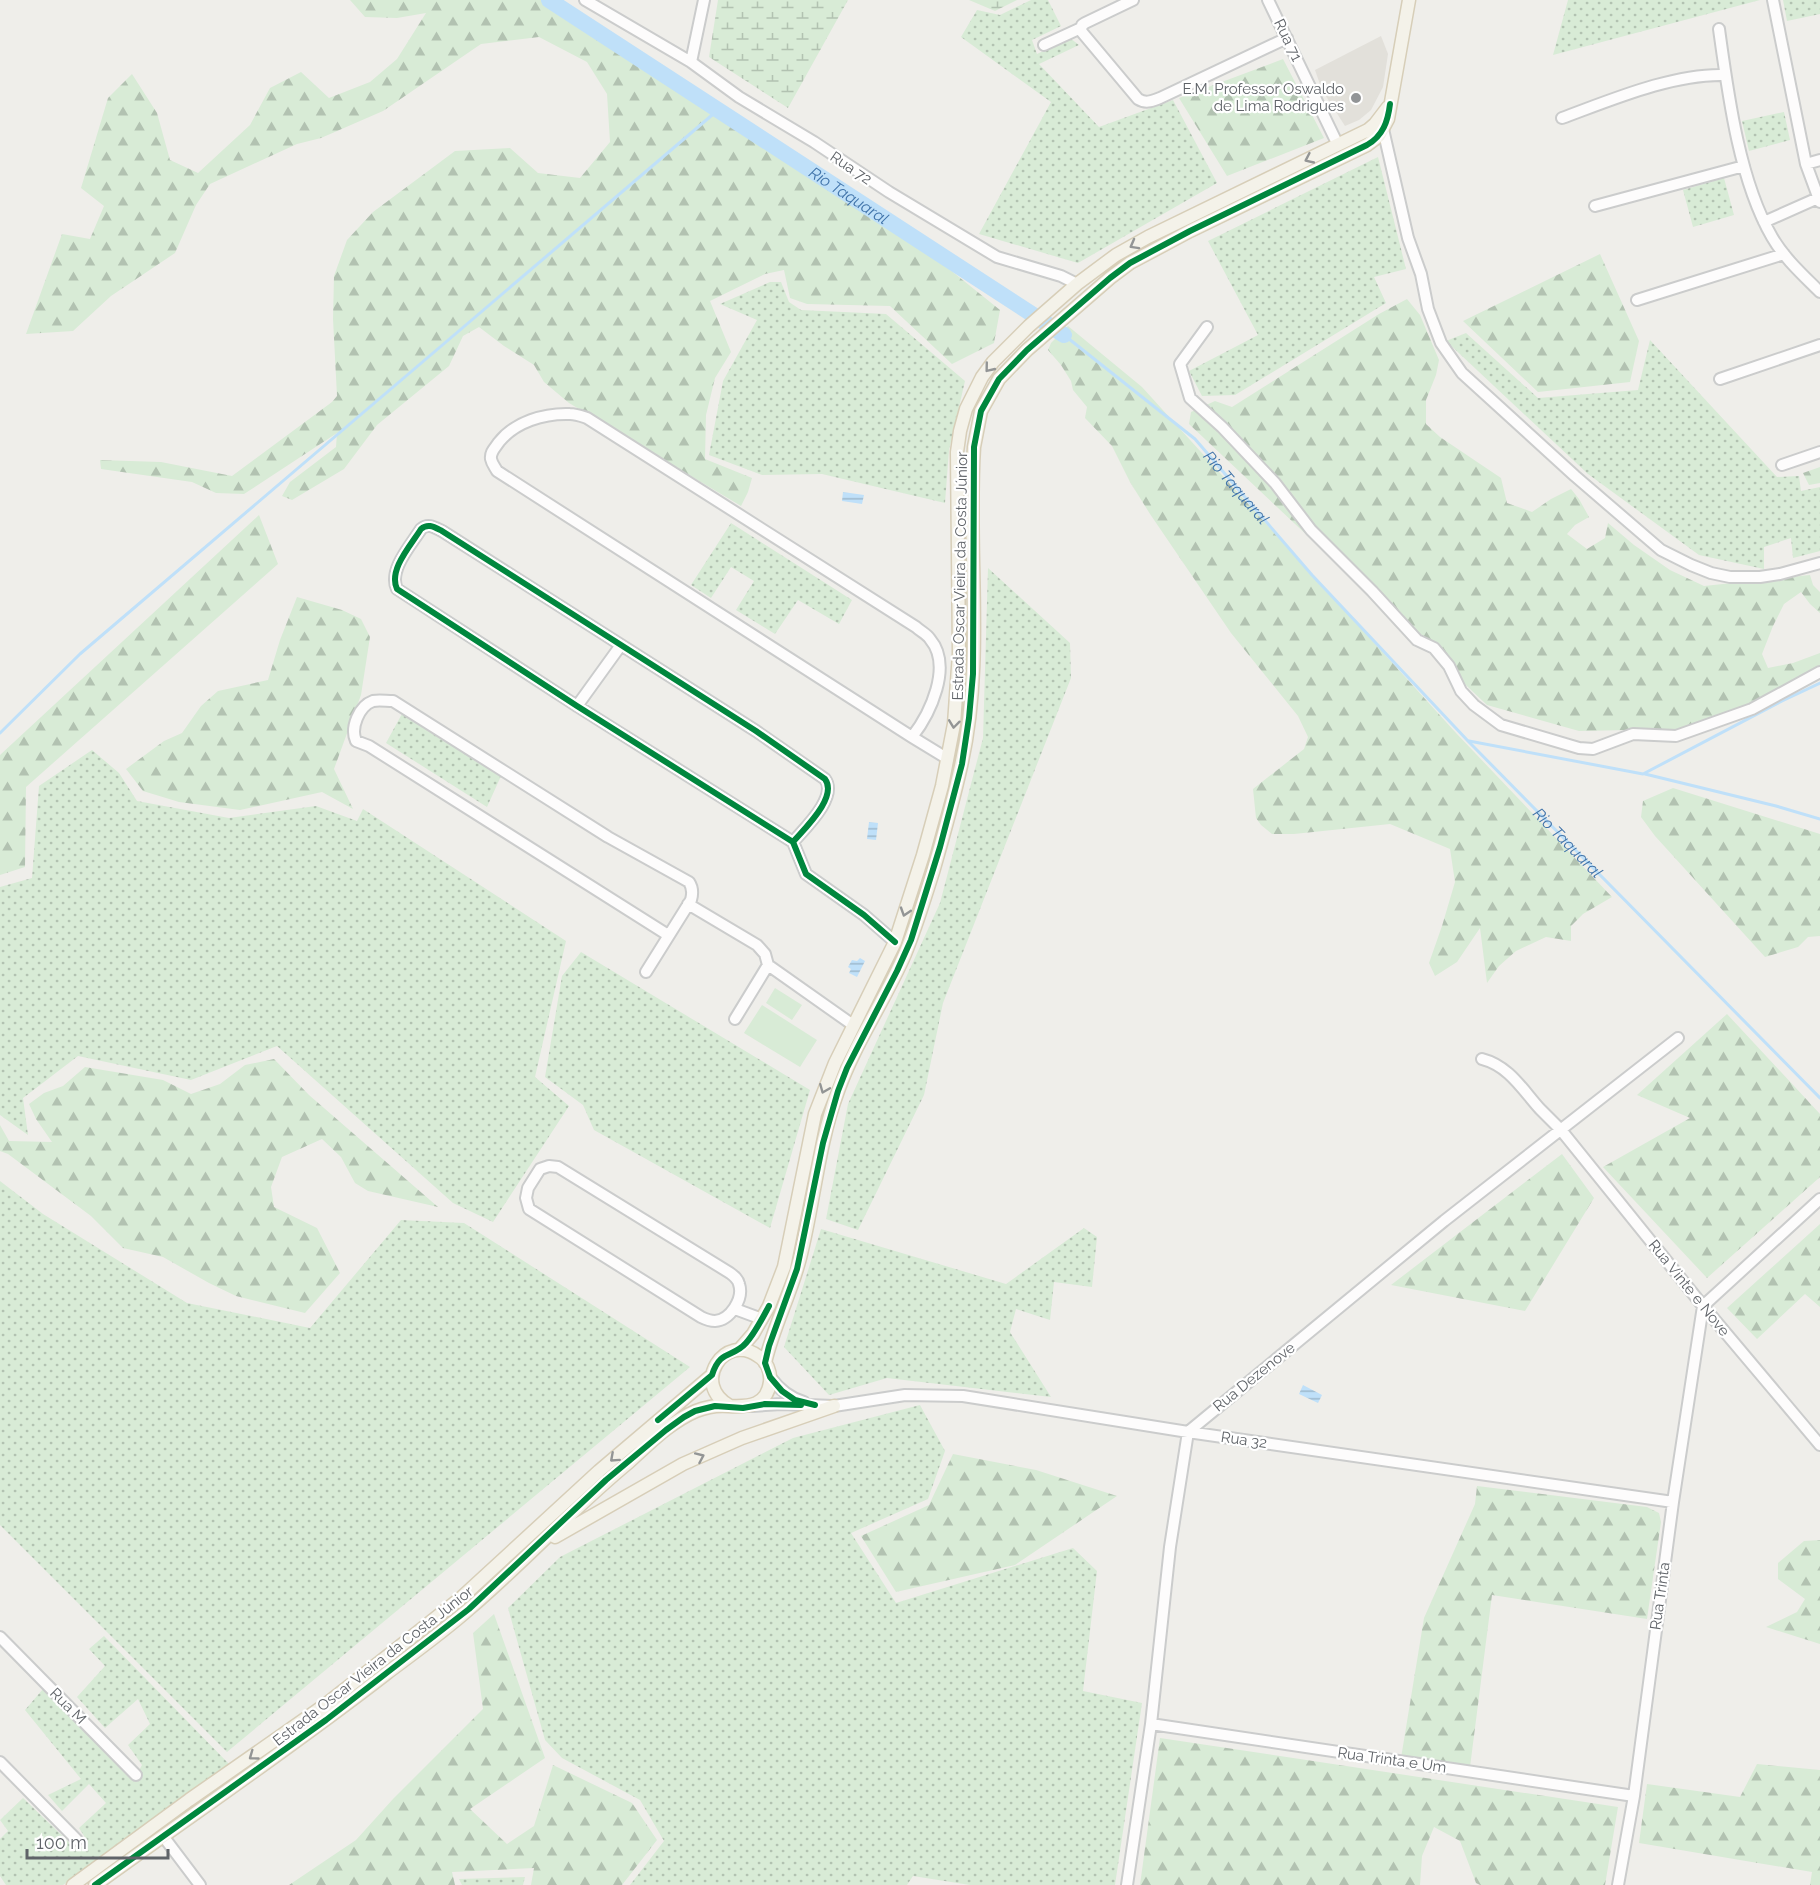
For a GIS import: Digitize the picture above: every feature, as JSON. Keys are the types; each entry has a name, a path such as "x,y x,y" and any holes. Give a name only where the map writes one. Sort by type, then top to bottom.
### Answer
{"main road":[{"name":"Estrada Oscar Vieira da Costa Júnior","path":"765,1363 799,1263 823,1143 838,1091 847,1068 911,940 940,847 962,764 973,674 973,462 978,422 987,399 1008,368 1130,263 1376,139 1388,119 1409,0"},
{"name":"Estrada Oscar Vieira da Costa Júnior","path":"74,1885 175,1810 316,1711 462,1597 598,1471 712,1375 721,1357 739,1350 753,1334 769,1306 784,1267 815,1114 853,1025 895,942 923,855 948,759 954,724 959,653 957,452 966,409 981,377 1029,326 1077,284 1116,255 1372,127 1390,104"},
{"path":"739,1350 752,1352 765,1363 770,1377"},
{"path":"712,1375 716,1393 724,1402 737,1407"},
{"name":"Estrada Oscar Vieira da Costa Júnior","path":"95,1885 360,1694 469,1609 606,1480 666,1430 695,1411 715,1406 737,1407 755,1404 765,1395 770,1377"},
{"path":"522,1560 560,1534 683,1464 742,1438 834,1406"}],"street":[{"name":"Rua 72","path":"585,0 691,62 739,97 997,257 1061,276 1077,284"},
{"path":"691,62 704,0"},
{"path":"1044,45 1133,0"},
{"name":"Rua 71","path":"1268,0 1338,145"},
{"path":"1764,222 1819,200 1806,164 1773,0"},
{"path":"1081,28 1084,36 1138,99 1146,102 1160,99 1287,38"},
{"path":"1719,29 1725,75 1744,166 1764,222 1784,254 1820,292"},
{"path":"1562,118 1662,84 1706,74 1725,75"},
{"path":"1383,129 1408,238 1421,274 1428,309 1441,343 1462,373 1575,476 1661,550 1690,565 1730,577 1780,574 1820,563"},
{"path":"1806,164 1820,160"},
{"path":"1595,206 1744,166"},
{"path":"1637,300 1784,254"},
{"path":"1207,327 1180,364 1191,398 1275,483 1311,530 1417,640 1434,648 1449,666 1461,691 1474,705 1501,725 1579,748 1593,749 1633,734 1676,736 1752,709 1820,672"},
{"path":"1720,379 1820,345"},
{"path":"912,737 924,722 936,693 939,664 938,653 930,638 916,627 578,414 546,416 519,424 508,432 492,451 491,462 497,471 912,737 948,759"},
{"path":"1782,465 1820,452"},
{"path":"793,842 824,804 829,789 825,779 756,731 442,531 433,526 421,529 396,569 394,582 397,589 793,842 806,874 864,915 895,942"},
{"path":"577,706 621,645"},
{"path":"646,972 688,904 693,893 689,882 608,837 393,701 373,702 366,705 353,729 356,741 369,746 668,935"},
{"path":"688,904 757,945 765,954 768,965 853,1025"},
{"path":"735,1018 768,965"},
{"name":"Rua Dezenove","path":"1188,1432 1435,1228 1678,1038"},
{"name":"Rua Vinte e Nove","path":"1482,1059 1500,1066 1509,1073 1561,1130 1703,1306 1820,1445"},
{"path":"549,1166 558,1167 730,1273 737,1280 740,1288 735,1309 717,1321 700,1317 529,1209 526,1198 528,1188 540,1169 549,1166"},
{"path":"1703,1306 1820,1199"},
{"name":"Rua Trinta","path":"1618,1885 1634,1796 1673,1502 1703,1306"},
{"path":"735,1309 762,1319"},
{"name":"Rua 32","path":"770,1377 782,1391 795,1400 815,1405"},
{"name":"Rua 32","path":"737,1407 765,1404 834,1406 904,1395 963,1396 1188,1432 1673,1502"},
{"path":"1127,1885 1150,1724 1170,1547 1188,1432"},
{"name":"Rua M","path":"0,1637 136,1775"},
{"name":"Rua Trinta e Um","path":"1150,1724 1634,1796"},
{"path":"0,1762 77,1840"},
{"path":"163,1836 200,1885"}],"shaded area":[{"path":"1381,36 1388,54 1383,87 1371,110 1359,120 1345,126 1322,90 1315,70"}],"green space":[{"path":"350,0 547,0 743,123 828,188 918,244 1000,310 994,343 952,364 890,306 807,304 790,298 784,270 765,274 710,301 731,352 715,378 706,415 705,459 752,478 741,506 569,403 544,382 534,365 479,327 463,336 449,366 377,425 344,469 292,500 282,496 290,482 336,447 337,433 244,494 216,493 192,482 101,469 100,460 161,462 232,476 337,396 333,319 334,276 347,240 373,212 455,151 510,148 538,173 580,178 610,142 607,94 587,62 539,37 481,44 383,111 321,138 297,144 210,184 196,205 175,253 111,296 73,331 26,334 62,234 90,239 104,206 81,188 108,98 132,74 157,113 170,160 198,173 250,125 270,88 301,72 329,98 370,82 397,59 426,13 397,18 365,17"},
{"path":"718,0 848,0 788,108 709,57"},
{"path":"969,0 1017,0 995,11"},
{"path":"1031,0 1048,0 1061,26 1032,40 1037,54 1070,38 1079,45 1039,64 1099,127 1173,100 1217,183 1078,263 979,234 1051,102 961,37 977,10 1000,15"},
{"path":"1568,0 1760,0 1553,55"},
{"path":"1783,0 1820,0 1820,14 1787,21"},
{"path":"1283,59 1324,138 1227,176 1179,98"},
{"path":"1784,112 1790,140 1749,151 1742,121"},
{"path":"1378,157 1406,269 1374,277 1386,303 1235,395 1202,396 1189,371 1258,335 1208,241"},
{"path":"1724,178 1734,215 1693,227 1683,190"},
{"path":"1600,254 1639,341 1630,382 1538,392 1463,321"},
{"path":"770,282 781,282 789,302 801,310 886,314 965,381 949,450 945,503 822,474 762,475 709,455 723,381 757,320 720,304"},
{"path":"1407,299 1420,315 1439,360 1426,400 1426,424 1440,437 1501,478 1507,503 1532,512 1571,489 1589,517 1575,525 1567,534 1587,549 1605,538 1608,523 1634,545 1670,570 1704,586 1810,575 1813,585 1820,592 1820,613 1801,592 1784,604 1762,654 1768,668 1793,663 1820,653 1820,672 1752,709 1678,729 1579,731 1487,705 1189,424 1191,412 1215,401 1232,407 1379,314"},
{"path":"1068,326 1142,387 1456,733 1612,897 1583,914 1571,926 1571,941 1546,937 1516,951 1499,966 1487,983 1480,928 1457,962 1435,976 1429,963 1455,882 1450,849 1390,824 1294,834 1272,834 1261,825 1256,818 1253,789 1304,749 1308,737 1298,716 1231,633 1150,514 1130,482 1112,446 1085,418 1087,407 1073,390 1071,381 1061,365 1048,350 1051,343"},
{"path":"1466,333 1538,398 1638,390 1650,340 1777,477 1799,476 1801,491 1820,487 1820,551 1793,558 1791,538 1764,547 1764,569 1699,555 1588,474 1446,341"},
{"path":"1820,467 1820,483 1809,485 1803,473"},
{"path":"259,515 278,564 26,787 25,867 0,875 0,755"},
{"path":"731,523 852,600 839,624 798,600 775,634 736,610 754,581 731,567 711,598 691,585"},
{"path":"988,568 1070,643 1071,678 943,1003 924,1095 858,1230 826,1219 848,1104 940,903 983,738"},
{"path":"297,597 342,610 361,619 370,637 361,695 334,769 353,809 322,792 240,810 179,802 143,791 126,769 164,741 182,733 201,706 218,691 268,680 280,640"},
{"path":"403,712 501,776 487,807 386,743"},
{"path":"92,750 119,773 137,801 229,818 316,806 357,821 363,809 566,941 535,1077 569,1106 493,1222 453,1203 277,1046 191,1080 78,1056 23,1098 28,1135 0,1115 0,887 32,878 39,786"},
{"path":"1673,788 1820,834 1820,936 1808,937 1798,947 1765,957 1655,836 1641,817 1643,801"},
{"path":"581,952 810,1090 770,1228 594,1130 583,1105 545,1077 562,976"},
{"path":"775,988 802,1005 792,1020 766,1003"},
{"path":"762,1005 817,1040 800,1067 744,1033"},
{"path":"1727,1014 1820,1114 1820,1177 1707,1278 1603,1167 1690,1118 1637,1095"},
{"path":"274,1059 309,1095 438,1207 368,1191 355,1183 341,1157 322,1139 282,1157 271,1187 274,1207 317,1228 340,1273 305,1313 236,1296 163,1257 123,1248 91,1216 8,1154 0,1151 0,1125 9,1141 52,1142 29,1104 44,1093 63,1086 85,1067 163,1080 191,1094 220,1084 245,1065"},
{"path":"1562,1154 1594,1198 1525,1311 1391,1285"},
{"path":"0,1181 43,1214 187,1303 310,1328 401,1220 464,1223 690,1367 227,1752 0,1525"},
{"path":"1820,1224 1820,1307 1805,1294 1757,1339 1727,1308"},
{"path":"1084,1228 1097,1237 1092,1287 1054,1282 1050,1320 1016,1309 1010,1332 1051,1397 887,1378 829,1395 784,1347 821,1229 1006,1284"},
{"path":"920,1405 945,1451 928,1499 851,1533 896,1603 1073,1548 1097,1571 1083,1691 1142,1703 1115,1885 970,1885 913,1876 907,1885 630,1885 664,1841 640,1800 562,1758 545,1740 508,1608 560,1557 793,1438"},
{"path":"953,1454 1036,1470 1117,1496 1015,1565 896,1592 861,1536 929,1505"},
{"path":"1477,1486 1647,1507 1659,1513 1661,1522 1647,1619 1492,1595 1470,1767 1401,1758 1424,1618 1475,1504"},
{"path":"1820,1540 1820,1644 1766,1627 1797,1612 1805,1599 1778,1579 1778,1563 1804,1541"},
{"path":"494,1614 545,1758 470,1809 507,1844 534,1826 553,1765 632,1803 657,1840 622,1885 531,1885 534,1868 452,1872 455,1885 289,1885 356,1840 393,1799 483,1709 473,1633"},
{"path":"104,1636 229,1764 63,1885 6,1885 0,1876 0,1839 8,1831 0,1820 23,1798 77,1850 88,1842 79,1828 106,1803 89,1784 62,1811 48,1795 81,1779 25,1710 43,1689 133,1781 142,1765 128,1745 150,1724 138,1699 105,1728 77,1697 105,1666 89,1649"},
{"path":"1160,1738 1618,1807 1605,1885 1480,1885 1476,1883 1460,1841 1434,1827 1422,1856 1420,1885 1140,1885"},
{"path":"1757,1764 1820,1770 1820,1885 1810,1885 1812,1872 1639,1843 1647,1784 1740,1797"},
{"path":"525,1877 523,1885 462,1885 459,1879"}],"water":[{"path":"843,492 864,495 862,504 842,501"},
{"path":"869,822 878,823 876,840 867,839"},
{"path":"860,958 865,961 857,977 849,973 851,969 848,967 852,960 857,961"},
{"path":"1303,1385 1322,1395 1318,1403 1299,1394"}],"waterway":[{"name":"Rio Taquaral","path":"549,0 1064,335"},
{"path":"0,733 80,654 718,110"},
{"name":"Rio Taquaral","path":"1064,335 1195,439 1312,575 1468,741 1820,1098"},
{"path":"1469,741 1643,774 1820,683"},
{"path":"1645,774 1820,819"}],"cycle path":[{"path":"815,1405 795,1400 782,1391 770,1377 765,1363 797,1269 823,1143 838,1091 847,1068 911,940 940,847 962,764 973,674 974,447 981,411 999,379 1027,350 1110,278 1130,263 1190,231 1367,145 1384,128 1390,104"},
{"path":"793,842 812,821 824,803 828,786 825,779 756,731 442,531 429,526 421,529 398,566 395,582 397,589 793,842 806,874 864,915 895,942"},
{"path":"658,1420 712,1375 723,1357 746,1343 769,1306"},
{"path":"95,1885 326,1720 469,1609 606,1480 684,1417 695,1411 715,1406 743,1408 765,1404 801,1405"}],"place":[{"name":"E.M. Professor Oswaldo de Lima Rodrigues","path":"1356,98"}]}
